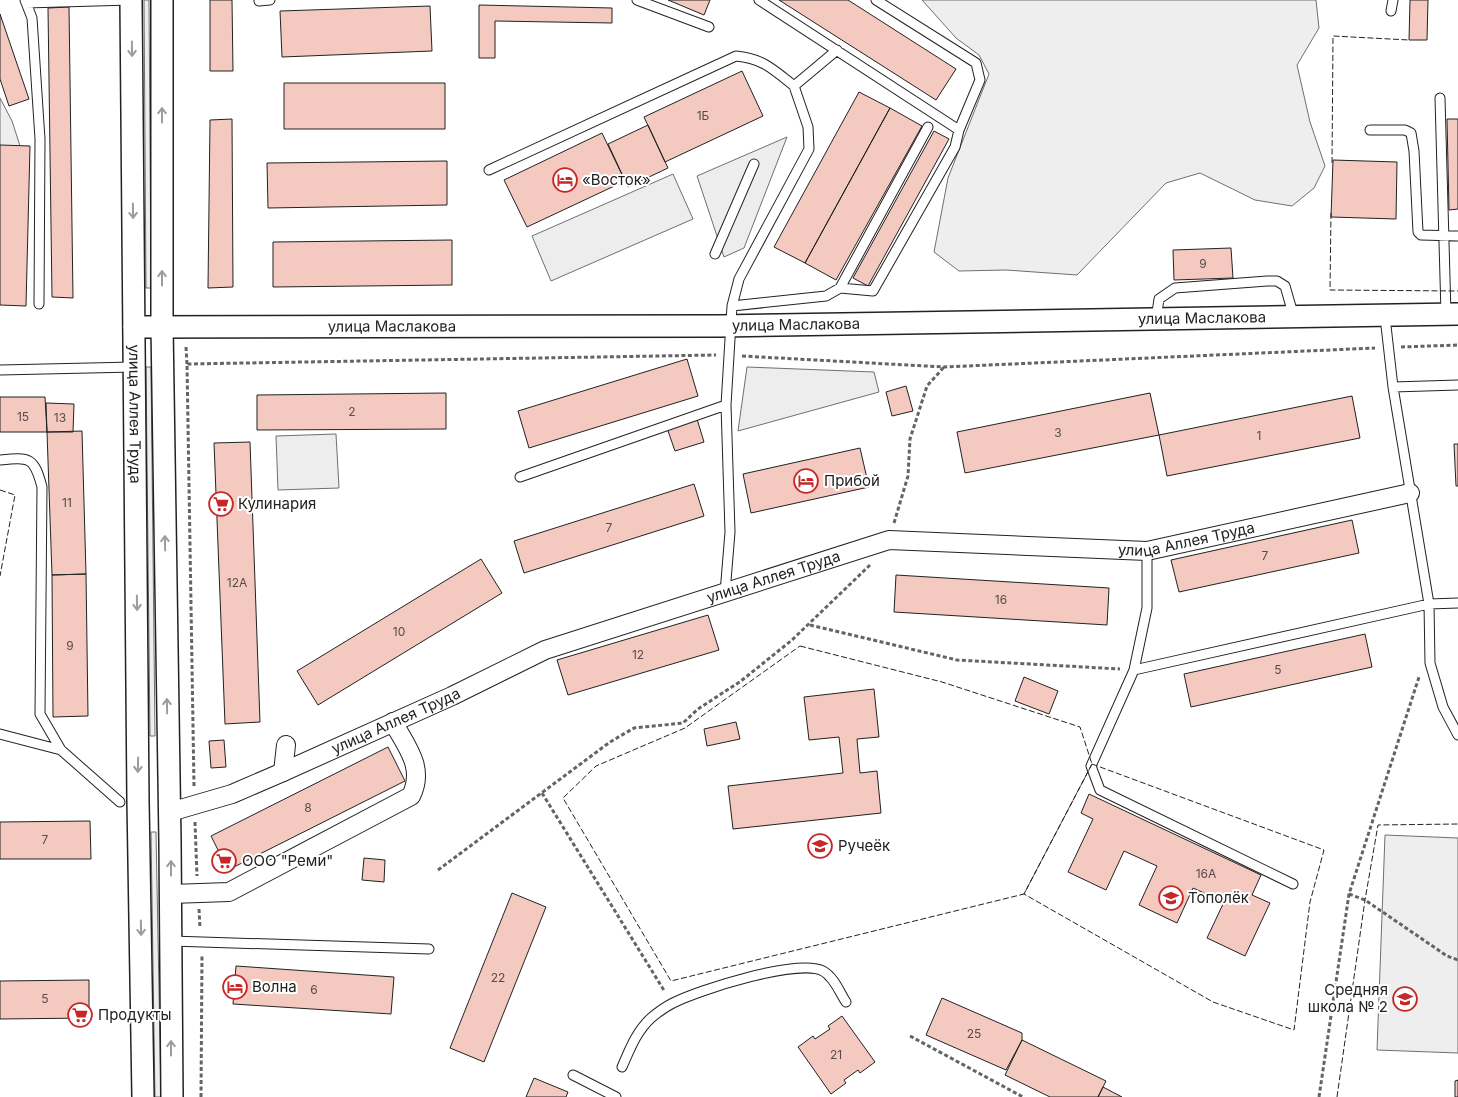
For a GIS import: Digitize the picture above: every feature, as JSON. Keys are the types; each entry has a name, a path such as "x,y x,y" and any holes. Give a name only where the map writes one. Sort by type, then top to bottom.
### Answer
{"street":[{"name":"улица Аллея Труда","path":"131,0 138,801 143,1097"},
{"name":"улица Аллея Труда","path":"162,0 162,326 170,812 172,1097"},
{"name":"улица Маслакова","path":"134,327 732,315 1156,320 1385,317 1452,314"},
{"name":"улица Аллея Труда","path":"170,812 232,794 283,772 545,650 889,540 1147,551 1410,493"},
{"path":"171,894 229,892 411,796 417,785 418,771 413,757 393,722"},
{"path":"283,772 286,745"}],"lane":[{"path":"39,304 40,139 32,18 25,2 131,0"},
{"path":"259,0 270,0"},
{"path":"637,0 709,27"},
{"path":"759,0 959,130"},
{"path":"840,288 869,292 876,288 955,148 959,130 980,80 976,63 876,0"},
{"path":"1391,11 1393,0"},
{"path":"794,86 837,50"},
{"path":"489,170 736,56 752,57 770,67 794,86 808,127 809,149 739,279 732,315 726,405 730,532 725,593"},
{"path":"1440,98 1444,236 1452,314"},
{"path":"732,315 826,296 840,288 928,127"},
{"path":"1370,130 1405,130 1411,133 1414,151 1418,232 1421,235 1458,236"},
{"path":"715,254 754,164"},
{"path":"1156,320 1159,299 1175,288 1267,281 1277,281 1285,286 1294,318"},
{"path":"1385,317 1393,388 1429,604 1430,663 1443,707 1458,735"},
{"path":"0,370 134,367"},
{"path":"1393,388 1458,385"},
{"path":"520,477 726,405"},
{"path":"0,460 21,458 30,460 37,469 42,487 40,714 61,750 120,802"},
{"path":"1147,551 1147,608 1134,670 1091,766 1100,790 1292,884"},
{"path":"1134,670 1429,604 1458,603"},
{"path":"0,734 61,750"},
{"path":"171,940 429,949"},
{"path":"622,1068 637,1033 651,1018 672,1003 711,988 785,969 810,967 824,972 846,1002"},
{"path":"573,1075 616,1097"}],"path":[{"path":"201,1097 203,978 195,804 187,364 730,355 944,367 1458,345"},
{"path":"438,870 610,742 634,728 683,723 698,708 741,681 810,625 863,574 889,540 908,476 910,439 927,386 932,377 944,367"},
{"path":"810,625 957,660 1134,670"},
{"path":"1320,1097 1349,894 1420,673 1430,663"},
{"path":"542,793 672,1003"},
{"path":"1349,894 1365,900 1447,956 1458,960"},
{"path":"910,1036 1023,1097"}],"shaded area":[{"path":"144,0 149,0 151,288 146,288"},
{"path":"922,0 1316,0 1319,28 1297,65 1310,122 1325,166 1314,188 1292,206 1255,200 1200,173 1166,183 1077,275 1006,270 959,271 934,252 948,178 989,74 979,55 956,38"},
{"path":"0,98 12,121 23,155 0,165"},
{"path":"787,137 744,248 724,257 697,176"},
{"path":"673,174 693,219 551,281 532,236"},
{"path":"146,367 151,367 155,736 150,736"},
{"path":"747,367 874,372 879,392 738,431"},
{"path":"336,434 339,488 278,490 276,436"},
{"path":"151,832 156,832 161,1097 155,1097"},
{"name":"Средняя школа № 2","path":"1385,835 1458,838 1458,1053 1377,1050"}],"building":[{"path":"210,0 232,0 233,71 210,71"},
{"path":"668,0 710,0 704,15"},
{"path":"779,0 848,0 956,69 936,100"},
{"path":"1410,0 1428,0 1427,40 1409,40"},
{"path":"479,5 612,8 612,23 495,21 495,58 479,58"},
{"path":"430,6 432,51 282,57 280,11"},
{"path":"69,7 73,298 52,297 48,8"},
{"path":"0,14 29,99 9,106 0,79"},
{"path":"742,71 763,116 665,162 644,117"},
{"path":"284,83 445,83 445,129 284,129"},
{"path":"859,92 890,108 805,263 774,247"},
{"path":"890,108 922,126 836,280 805,263"},
{"path":"232,119 233,287 208,288 210,120"},
{"path":"1447,119 1458,119 1458,209 1449,210"},
{"path":"648,125 668,168 628,187 608,144"},
{"path":"934,131 949,139 868,286 853,278"},
{"name":"«Восток»","path":"602,133 625,181 527,227 504,180"},
{"path":"0,145 30,146 26,306 0,305"},
{"path":"1333,160 1397,162 1396,219 1331,217"},
{"path":"447,161 447,205 268,208 267,163"},
{"path":"452,240 452,285 273,287 273,242"},
{"path":"1231,248 1233,278 1174,280 1173,250"},
{"path":"687,359 698,396 529,448 518,411"},
{"path":"906,386 913,411 892,416 886,392"},
{"path":"446,393 446,429 257,430 257,395"},
{"path":"1150,393 1159,435 965,473 957,432"},
{"path":"1352,396 1360,438 1167,476 1159,435"},
{"path":"0,397 45,397 47,432 0,432"},
{"path":"46,403 74,404 73,432 47,432"},
{"path":"697,419 704,442 675,451 667,428"},
{"path":"82,431 86,574 52,575 47,432"},
{"path":"250,442 260,722 225,724 214,443"},
{"path":"1454,444 1458,444 1458,486 1456,486"},
{"name":"Прибой","path":"860,448 869,487 751,513 743,474"},
{"path":"694,484 704,516 524,573 514,541"},
{"path":"1352,520 1359,553 1179,592 1171,560"},
{"path":"481,559 502,593 318,705 297,671"},
{"path":"86,574 88,716 53,717 52,575"},
{"path":"896,575 1109,588 1107,625 894,612"},
{"path":"708,615 719,650 568,695 557,660"},
{"path":"1365,634 1372,667 1191,707 1184,674"},
{"path":"1024,677 1058,691 1049,714 1015,701"},
{"path":"874,689 879,737 857,739 860,773 877,771 881,813 733,829 728,786 843,773 839,737 809,740 804,697"},
{"path":"736,722 740,739 707,746 704,729"},
{"path":"224,740 226,767 211,768 209,741"},
{"path":"388,747 405,781 228,870 211,836"},
{"path":"1089,794 1261,875 1252,895 1270,903 1245,956 1207,938 1224,902 1193,888 1177,923 1139,905 1157,866 1124,851 1106,890 1068,872 1093,819 1081,813"},
{"path":"90,821 91,859 0,859 0,822"},
{"path":"364,858 385,860 384,882 362,880"},
{"path":"512,893 546,907 484,1062 450,1048"},
{"path":"236,966 394,977 391,1014 233,1004"},
{"path":"89,980 89,1018 0,1019 0,981"},
{"path":"942,998 1022,1033 1022,1040 1006,1070 926,1035"},
{"path":"842,1016 875,1062 860,1073 858,1070 844,1080 846,1083 831,1094 798,1047 813,1036 815,1039 830,1029 828,1026"},
{"path":"1022,1040 1106,1081 1098,1097 1050,1097 1005,1075"},
{"path":"534,1078 568,1092 566,1097 526,1097"},
{"path":"1458,1080 1458,1097 1455,1097 1455,1081"},
{"path":"1103,1087 1122,1097 1098,1097"}],"fence":[{"path":"1332,163 1333,36 1409,40"},
{"path":"1331,213 1330,290 1458,291"},
{"path":"0,490 15,495 0,576"},
{"path":"800,646 942,682 1080,727 1092,764 1024,894 671,981 563,798 596,766 685,728 800,646"},
{"path":"1092,764 1324,850 1310,902 1294,1030 1213,1002 1024,894 1092,764"},
{"path":"1337,1097 1365,900 1378,825 1458,824"}],"place":[{"name":"«Восток»","path":"565,180"},
{"name":"Прибой","path":"806,481"},
{"name":"Кулинария","path":"221,504"},
{"name":"Ручеёк","path":"820,846"},
{"name":"ООО \"Реми\"","path":"224,861"},
{"name":"Тополёк","path":"1171,898"},
{"name":"Волна","path":"235,987"},
{"name":"Средняя школа № 2","path":"1405,999"},
{"name":"Продукты","path":"80,1015"}]}
